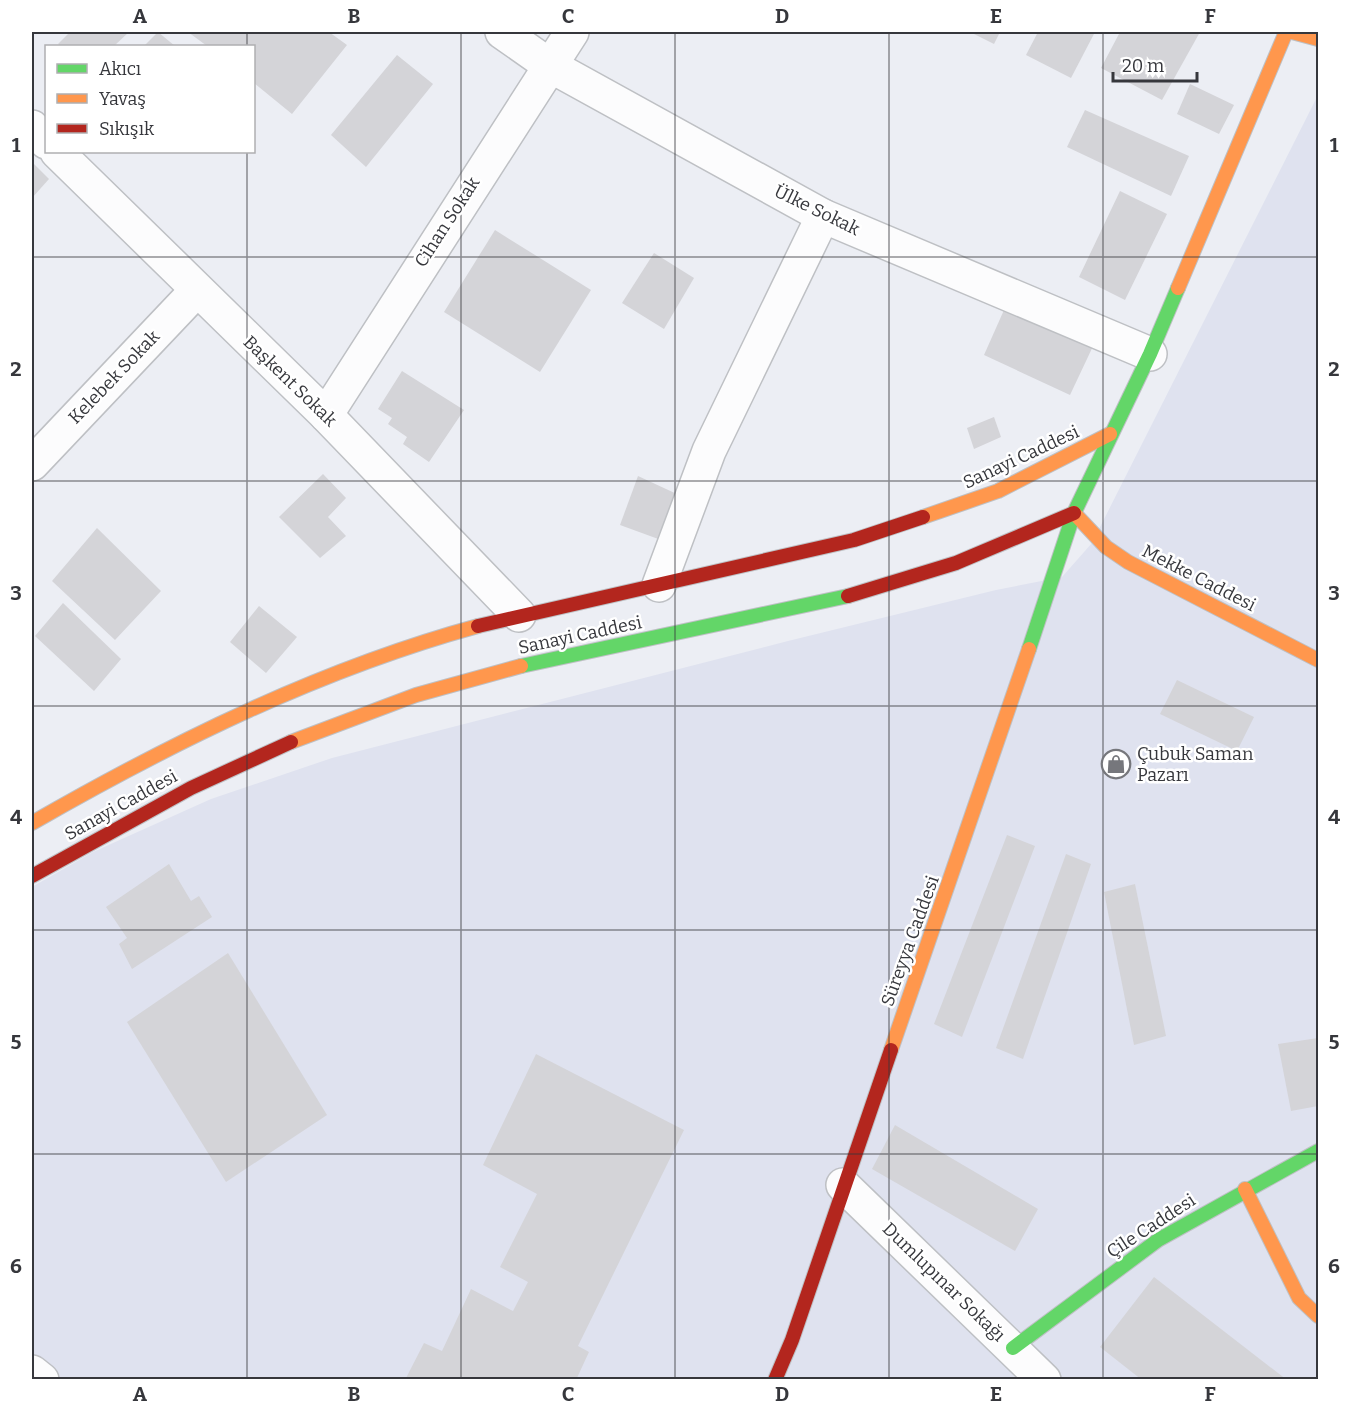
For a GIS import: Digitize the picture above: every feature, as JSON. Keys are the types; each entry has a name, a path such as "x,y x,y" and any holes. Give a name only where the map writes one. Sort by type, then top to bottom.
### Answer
{"main road":[{"name":"Sanayi Caddesi","path":"32,876 145,810 198,784 336,724 412,697 550,659 717,625 880,587 994,550 1074,513 1150,354 1286,32"},
{"path":"1292,32 1318,39"},
{"name":"Sanayi Caddesi","path":"32,823 126,769 260,705 386,656 459,631 519,615 854,540 940,513 998,491 1110,434"},
{"name":"Mekke Caddesi","path":"1074,513 1106,547 1128,562 1318,660"},
{"name":"Süreyya Caddesi","path":"775,1380 792,1340 843,1185 975,812 1074,513"},
{"name":"Çile Caddesi","path":"1013,1348 1148,1247 1245,1189 1318,1150"},
{"path":"1245,1189 1299,1298 1318,1316"}],"street":[{"name":"Ülke Sokak","path":"502,32 549,65 823,216 1150,354"},
{"name":"Cihan Sokak","path":"326,415 572,32"},
{"path":"32,127 45,141"},
{"name":"Başkent Sokak","path":"58,153 326,415 519,615"},
{"path":"659,585 710,451 823,216"},
{"name":"Kelebek Sokak","path":"32,464 197,290"},
{"name":"Dumlupınar Sokağı","path":"843,1185 1044,1380"},
{"path":"32,1372 42,1380"}],"shaded area":[{"path":"1318,95 1318,1379 32,1379 32,887 93,852 211,799 332,758 788,641 996,590 1062,577 1092,543"}],"building":[{"path":"70,32 129,32 115,45 58,44"},
{"path":"158,32 174,45 145,45"},
{"path":"188,32 329,32 347,45 292,114 255,84 255,45 206,45"},
{"path":"970,32 1000,32 994,44"},
{"path":"1038,32 1095,32 1071,78 1026,55"},
{"path":"1120,32 1200,32 1162,100 1101,68"},
{"path":"397,55 433,84 366,167 331,135"},
{"path":"1190,84 1234,105 1219,134 1177,114"},
{"path":"1085,110 1189,156 1171,196 1067,147"},
{"path":"32,162 49,179 32,198"},
{"path":"1120,191 1167,214 1125,300 1079,277"},
{"path":"495,230 591,290 540,372 444,312"},
{"path":"654,253 694,278 664,329 622,303"},
{"path":"1008,301 1095,342 1070,395 984,355"},
{"path":"402,371 464,410 429,462 403,444 407,437 388,424 392,418 378,409"},
{"path":"994,417 1001,437 974,449 967,428"},
{"path":"323,474 346,498 328,517 346,536 320,558 279,517"},
{"path":"638,476 679,495 661,540 620,525"},
{"path":"97,528 161,591 115,640 52,581"},
{"path":"63,603 121,659 94,691 35,636"},
{"path":"259,606 297,637 266,673 230,642"},
{"path":"1177,680 1254,717 1237,751 1160,714"},
{"path":"1007,835 1035,846 962,1037 934,1024"},
{"path":"1066,854 1091,864 1023,1059 996,1048"},
{"path":"169,864 191,901 199,896 212,917 132,969 119,944 127,938 106,907"},
{"path":"1135,884 1166,1036 1134,1045 1104,892"},
{"path":"228,953 327,1115 226,1182 127,1022"},
{"path":"1318,1038 1318,1106 1291,1111 1278,1044"},
{"path":"536,1054 684,1130 578,1346 589,1352 576,1380 405,1380 424,1343 442,1351 471,1289 513,1311 528,1282 500,1267 537,1194 483,1165"},
{"path":"895,1125 1038,1209 1015,1251 872,1169"},
{"path":"1154,1277 1287,1380 1142,1380 1100,1347"}],"traffic: fast":[{"path":"1029,649 1074,513 1150,354 1178,288"},
{"path":"521,666 848,596"},
{"path":"1013,1348 1158,1240 1318,1151"}],"traffic: slow":[{"path":"1178,288 1286,32"},
{"path":"1292,32 1318,39"},
{"path":"923,517 998,491 1110,434"},
{"path":"1074,513 1106,547 1128,562 1318,660"},
{"path":"32,823 139,764 249,710 362,664 420,643 478,626"},
{"path":"891,1050 1029,649"},
{"path":"291,742 416,695 521,666"},
{"path":"1245,1189 1299,1298 1318,1316"}],"traffic: jam":[{"path":"848,596 956,563 1074,513"},
{"path":"478,626 854,540 923,517"},
{"path":"32,876 191,788 291,742"},
{"path":"775,1380 792,1340 891,1050"}],"place":[{"name":"Çubuk Saman Pazarı","path":"1116,764"}]}
